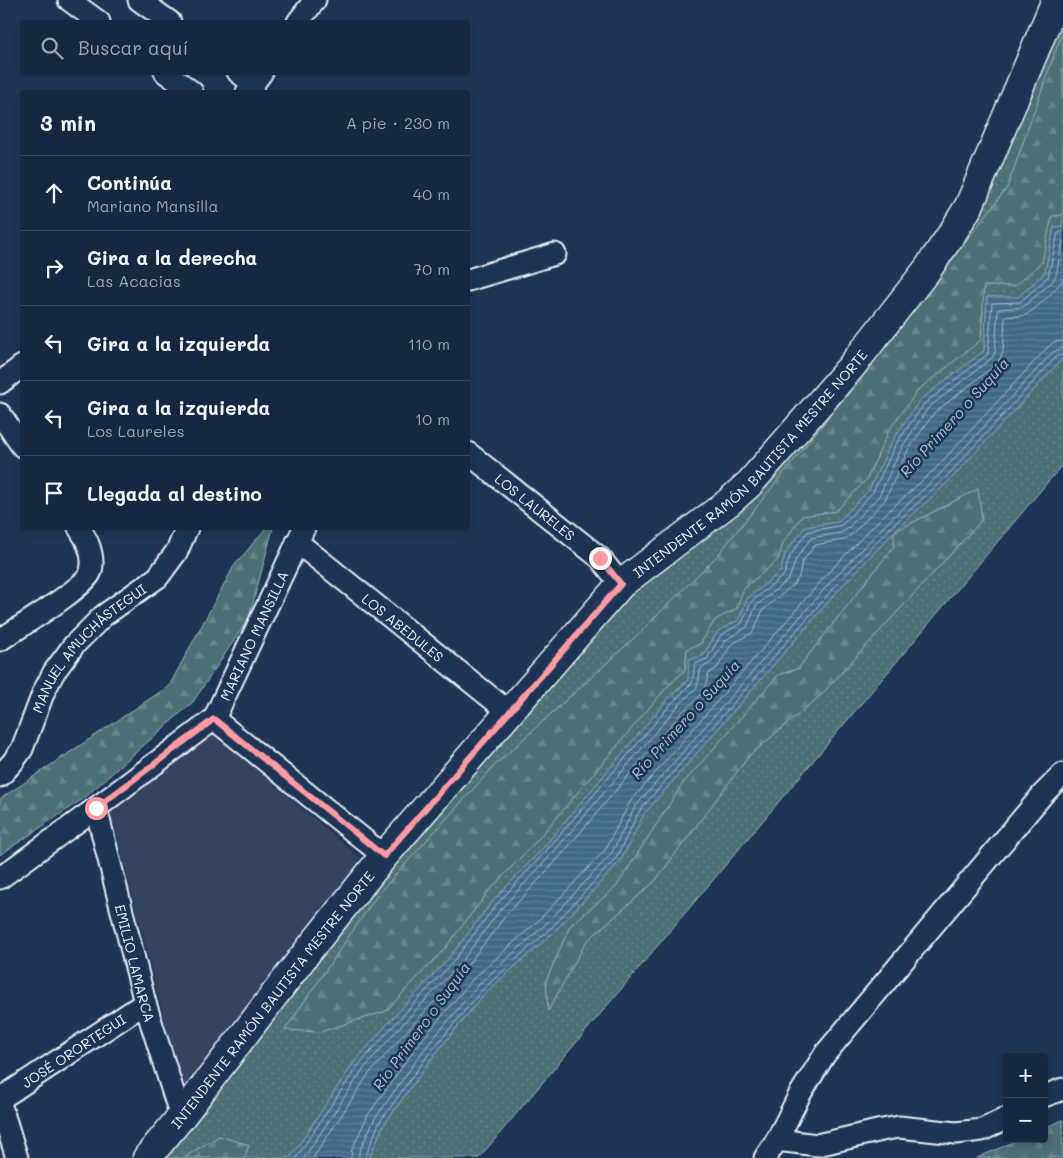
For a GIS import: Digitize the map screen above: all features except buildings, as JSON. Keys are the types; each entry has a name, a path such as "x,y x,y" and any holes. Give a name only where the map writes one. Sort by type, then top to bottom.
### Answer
{"main road":[{"name":"INTENDENTE RAMÓN BAUTISTA MESTRE NORTE","path":"147,1158 384,856 621,584 729,502 750,483 851,367 927,270 969,206 1056,0"}],"street":[{"path":"69,0 96,20"},
{"path":"139,0 167,20"},
{"path":"300,20 315,0"},
{"path":"169,75 189,90"},
{"path":"470,279 555,254"},
{"path":"0,383 20,368"},
{"path":"0,414 20,443"},
{"name":"LOS LAURELES","path":"470,455 600,558 621,584"},
{"path":"0,640 81,585 91,572 91,555 86,538 80,530"},
{"name":"MANUEL AMUCHÁSTEGUI","path":"0,776 22,749 44,691 54,672 74,645 103,616 158,577 178,551 186,530"},
{"name":"LOS ABEDULES","path":"300,535 510,713"},
{"name":"MARIANO MANSILLA","path":"0,878 214,719 300,535"},
{"path":"214,719 384,856"},
{"path":"765,1158 777,1140 800,1094 825,1054 1043,794 1063,774"},
{"name":"EMILIO LAMARCA","path":"96,808 144,1002 181,1116"},
{"name":"JOSÉ ORORTEGUI","path":"0,1099 144,1002"},
{"path":"1048,1095 1063,1089"},
{"path":"0,1103 17,1158"},
{"path":"777,1140 817,1145 899,1127 956,1133 982,1130 1003,1120"}],"shaded area":[{"path":"212,732 365,862 182,1089 114,824 101,809"}],"green space":[{"path":"1063,0 1063,226 1054,227 1045,273 1018,298 987,297 984,351 920,400 892,441 869,490 838,522 805,527 785,554 781,571 747,599 739,620 718,631 688,680 668,699 543,848 492,902 449,958 389,1022 353,1064 290,1158 147,1158 621,584 729,502 953,232"},
{"path":"1063,30 1063,215 1052,216 1042,262 1015,286 984,286 981,340 918,390 889,430 867,479 836,511 802,516 783,543 778,560 744,588 736,609 715,620 700,644 687,649 685,670 666,688 540,837 489,891 446,947 386,1011 320,1032 285,1030 378,894 496,764 632,640 717,556 860,378 1007,188"},
{"path":"1063,358 1063,464 479,1158 369,1158 383,1126 432,1058 485,993 556,930 621,860 644,814 842,586 894,532 948,482"},
{"path":"978,489 982,520 820,696 749,756 655,881 586,942 548,1011 546,981 570,926 616,887 681,786 778,675 800,668 894,546 894,532"},
{"path":"264,530 272,530 249,618 193,702 84,798 0,855 0,799 169,686 234,566"},
{"path":"1063,1120 1063,1158 977,1158 1011,1143 1048,1143 1048,1126"},
{"path":"219,1136 249,1145 244,1158 183,1158"}],"water":[{"name":"Río Primero o Suquía","path":"1063,226 1063,358 948,482 894,532 842,586 644,814 621,860 556,930 485,993 432,1058 383,1126 369,1158 290,1158 353,1064 389,1022 449,958 492,902 543,848 668,699 688,681 689,659 703,656 718,631 739,620 747,599 781,571 785,554 805,527 838,522 869,490 892,441 920,400 984,351 987,297 1018,297 1045,273 1054,227"}],"route":[{"path":"96,808 214,719 384,856 621,584 600,558"}]}
